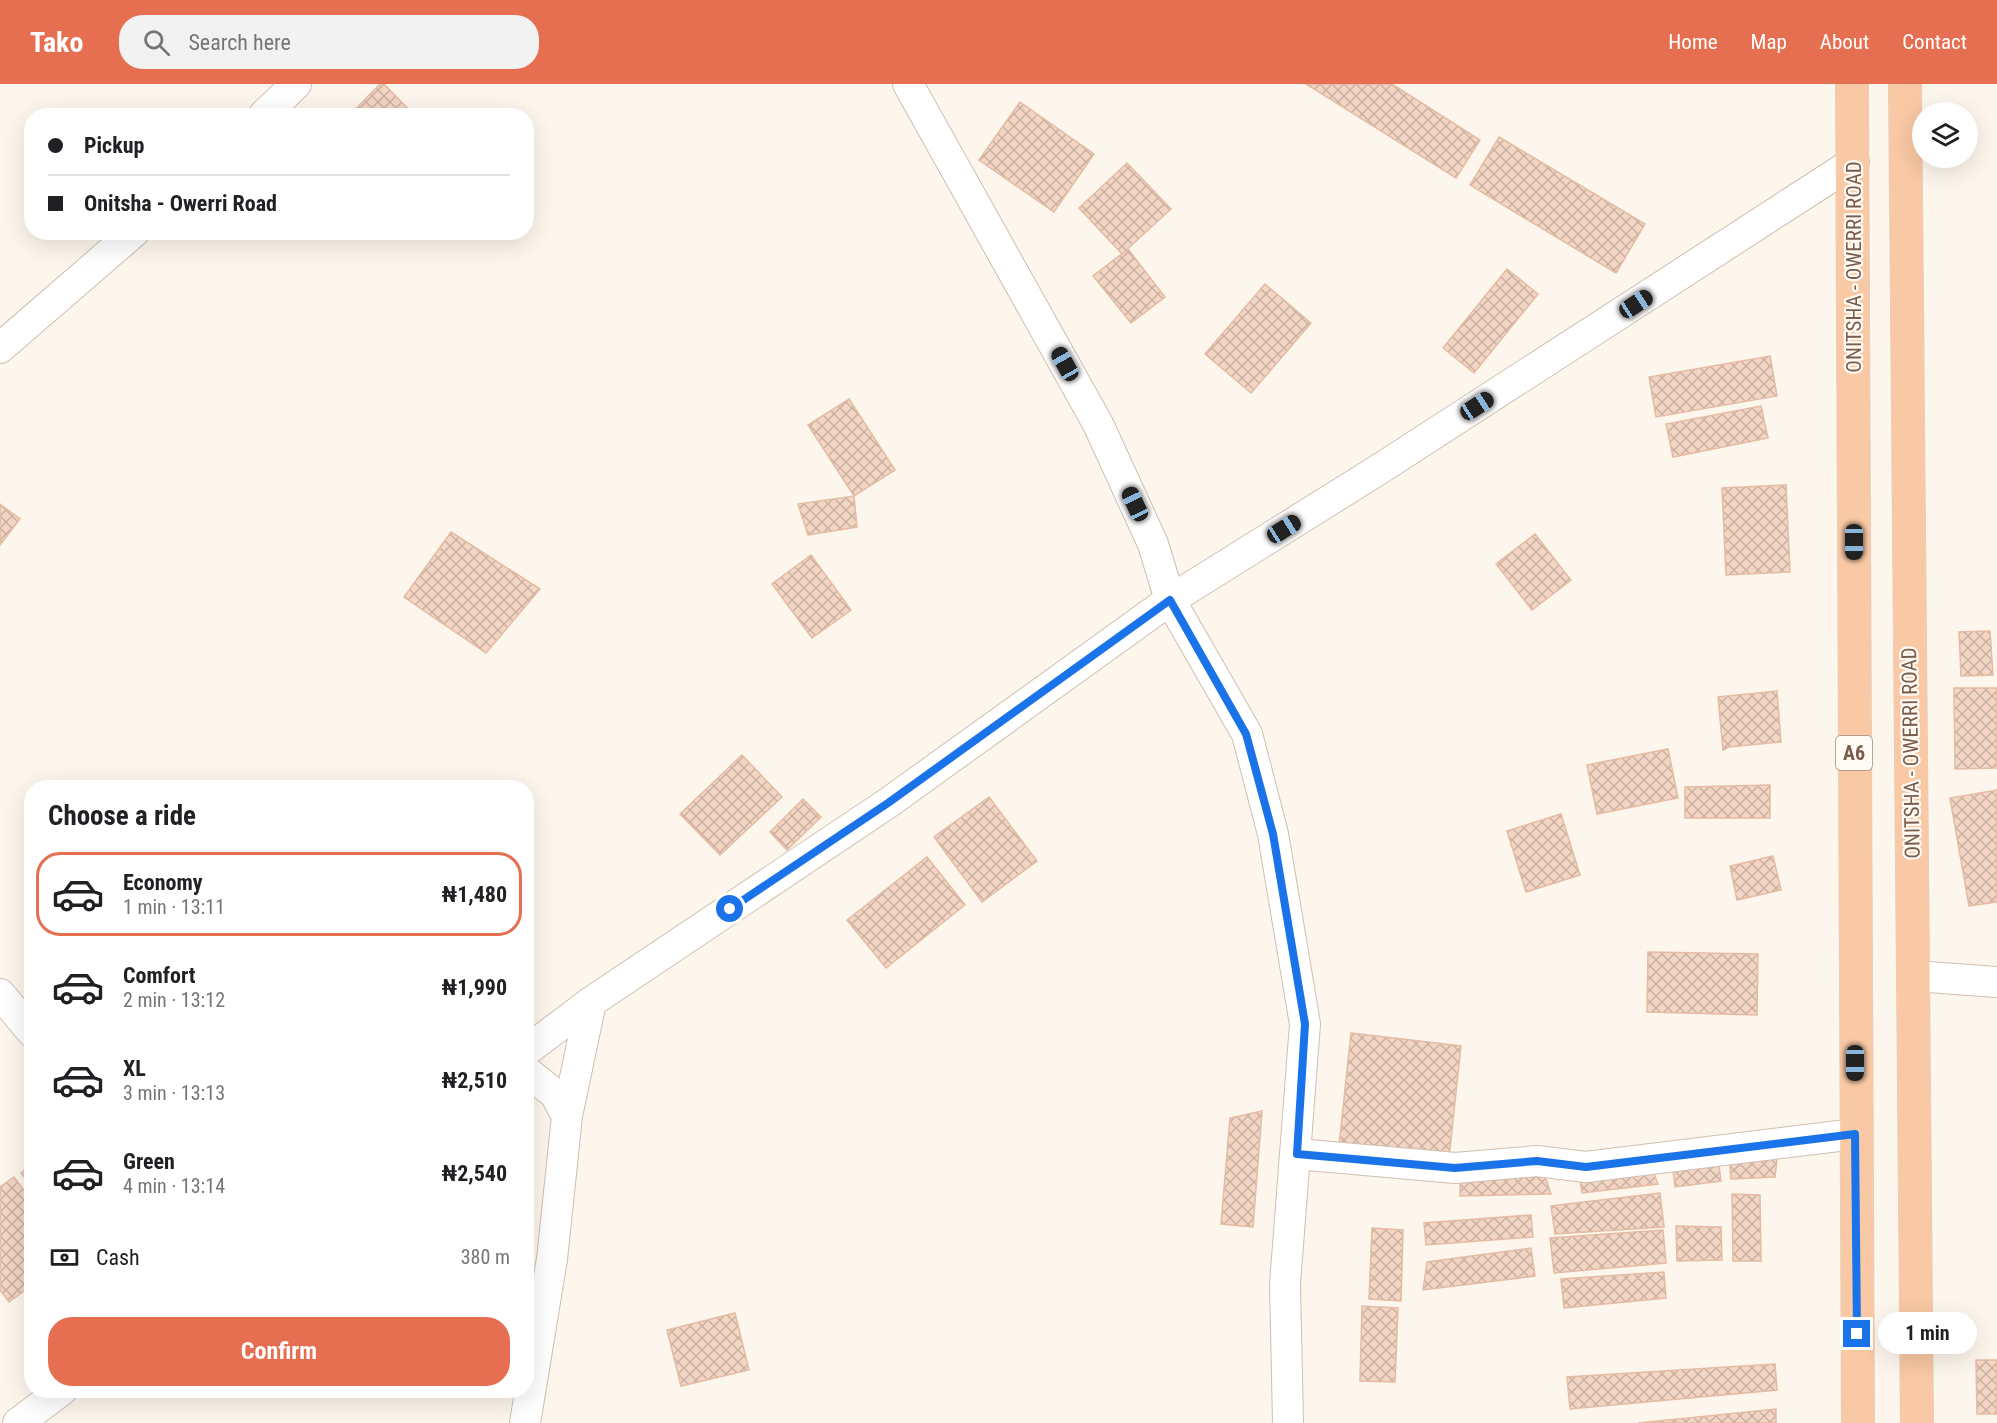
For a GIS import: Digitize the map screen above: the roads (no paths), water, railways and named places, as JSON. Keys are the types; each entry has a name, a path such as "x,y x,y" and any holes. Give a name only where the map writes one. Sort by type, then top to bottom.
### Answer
{"highway":[{"name":"ONITSHA - OWERRI ROAD","path":"1852,84 1858,1423"},
{"name":"ONITSHA - OWERRI ROAD","path":"1905,84 1917,1423"}],"street":[{"path":"271,108 296,84"},
{"path":"908,84 1098,424 1153,544 1170,600 1246,734 1273,834 1305,1024 1297,1154 1285,1284 1288,1423"},
{"path":"534,1045 591,1002 888,803 1170,600 1378,470 1854,162"},
{"path":"0,348 125,240"},
{"path":"1914,976 1997,982"},
{"path":"0,994 24,1022"},
{"path":"534,1368 552,1259 567,1116 591,1002"},
{"path":"534,1077 555,1094 567,1116"},
{"path":"1297,1154 1455,1168 1537,1161 1586,1167 1855,1134"},
{"path":"18,1423 51,1398"},
{"path":"525,1423 529,1398"}]}
